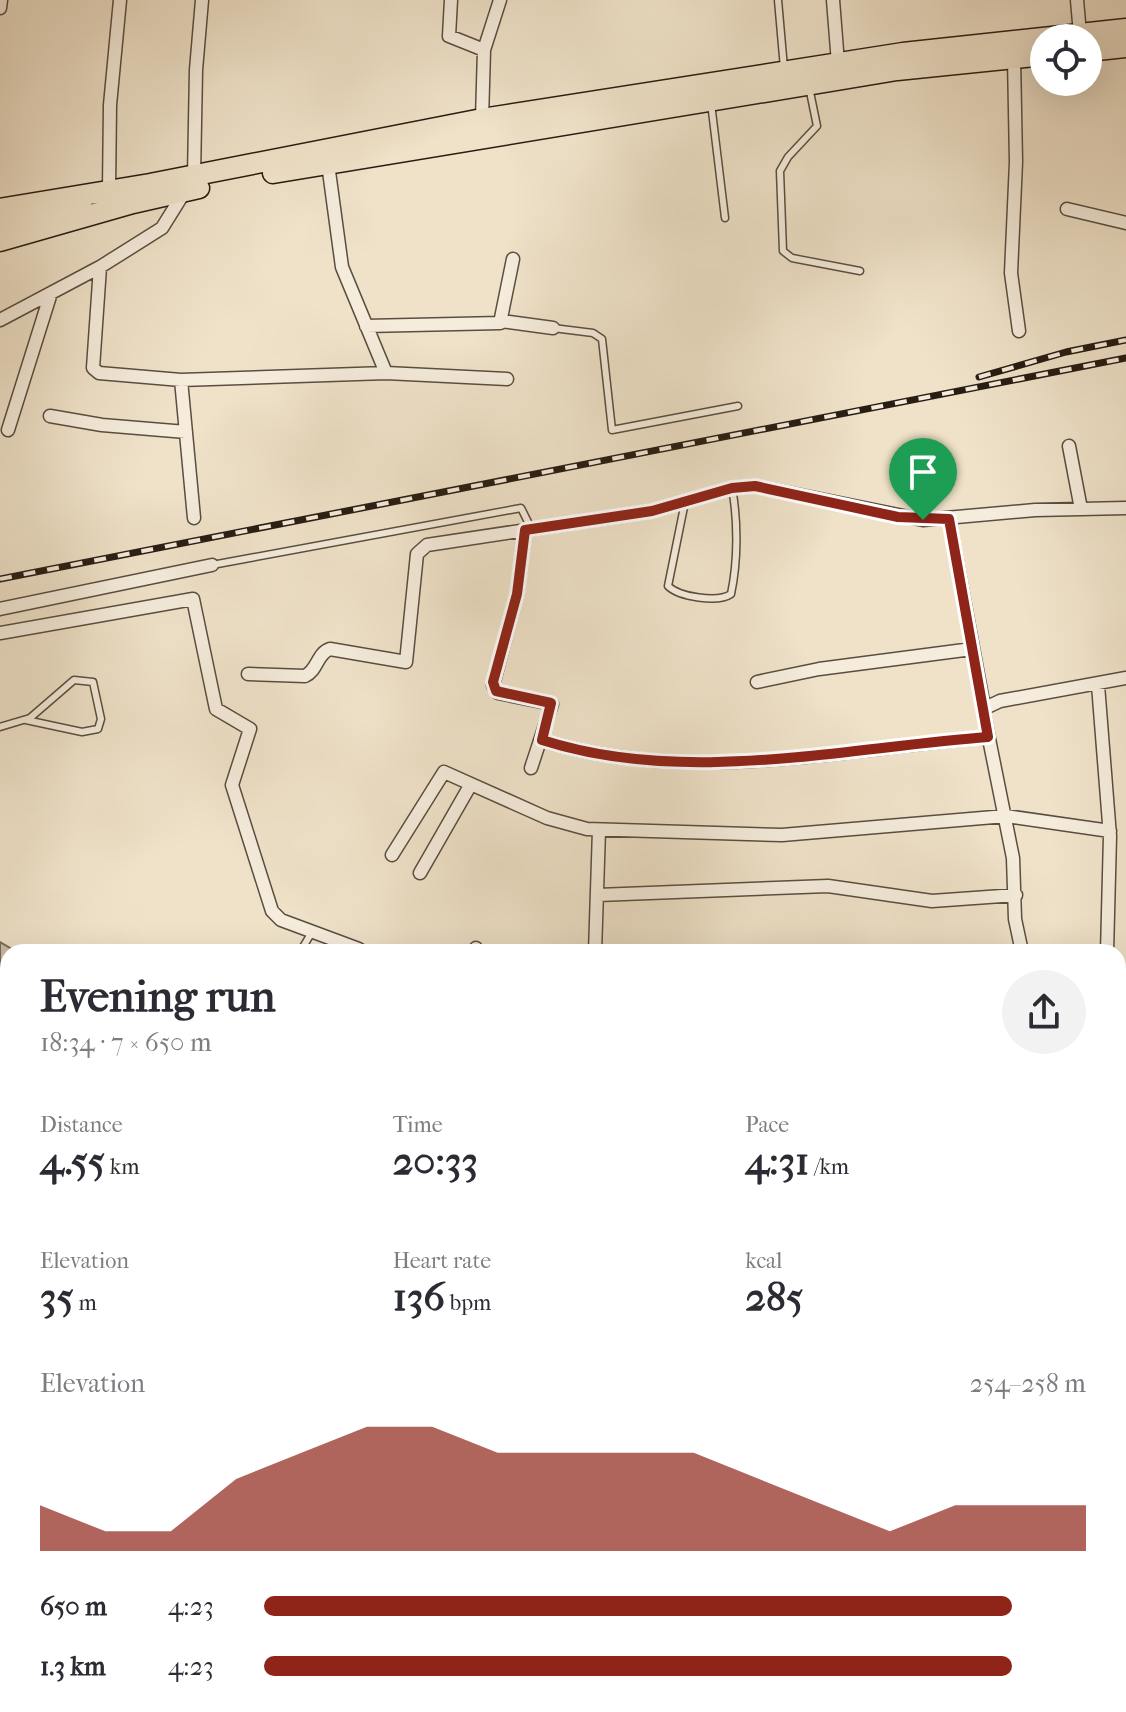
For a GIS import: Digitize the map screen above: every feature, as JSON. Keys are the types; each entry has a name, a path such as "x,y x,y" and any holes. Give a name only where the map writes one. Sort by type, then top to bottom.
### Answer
{"main road":[{"path":"1102,36 1126,29"},
{"path":"1102,44 1126,47"},
{"path":"0,241 102,213 190,183 482,119 838,63 1030,47"},
{"path":"0,209 102,191 190,183 328,164 808,84 1030,56"},
{"path":"0,226 79,208 102,191"},
{"path":"79,208 102,213"}],"street":[{"path":"0,8 1,0"},
{"path":"102,191 120,0"},
{"path":"0,320 100,267 162,228 190,183 202,0"},
{"path":"451,0 449,36 484,50"},
{"path":"482,119 484,50 500,0"},
{"path":"833,0 838,63"},
{"path":"1077,0 1081,24"},
{"path":"1014,58 1016,162 1011,273 1019,331"},
{"path":"328,164 342,267 386,373"},
{"path":"1067,209 1126,223"},
{"path":"502,321 513,259"},
{"path":"100,267 94,371 145,379 181,380 386,373 507,379"},
{"path":"8,430 51,293"},
{"path":"366,326 502,321 553,328"},
{"path":"181,380 194,518"},
{"path":"50,416 102,425 186,432"},
{"path":"1069,446 1081,509"},
{"path":"248,674 305,676 330,649 404,663 408,658 418,550 427,545 652,511 732,488 764,487 898,517 949,519 1016,511 1126,508"},
{"path":"949,519 988,737 1006,816 1019,944"},
{"path":"528,530 517,594 493,685 498,693 551,703 531,768"},
{"path":"0,609 212,565"},
{"path":"0,633 193,599 216,709 250,729 232,785 270,906 281,920 345,944"},
{"path":"757,682 819,669 972,649"},
{"path":"984,707 1000,701 1126,678"},
{"path":"1098,685 1110,831 1107,944"},
{"path":"542,740 585,753 620,759 692,761 988,737"},
{"path":"392,855 439,774 446,772 547,818 599,830 782,835 1006,816 1110,831"},
{"path":"420,873 471,784"},
{"path":"595,944 599,830"},
{"path":"598,895 828,886 932,901 1016,895"}],"lane":[{"path":"778,0 784,72"},
{"path":"808,84 818,121 780,171 783,251 792,258 860,271"},
{"path":"710,99 725,218"},
{"path":"553,328 593,333 602,339 612,430 738,406"},
{"path":"685,502 668,586 683,593 724,598 731,594 734,574 736,508 732,488"},
{"path":"212,565 521,508 528,530"},
{"path":"0,727 26,720 67,683 81,678 93,682 101,719 98,729 82,732 26,720"},
{"path":"305,944 312,932"}],"railway":[{"path":"979,377 1066,352 1126,340"},
{"path":"0,579 1126,358"}],"route":[{"path":"755,486 923,520 949,519 988,737 908,747 772,757 692,761 620,759 585,753 542,740 551,703 498,693 494,688 523,565 525,530 652,511 732,488 755,486"}]}
